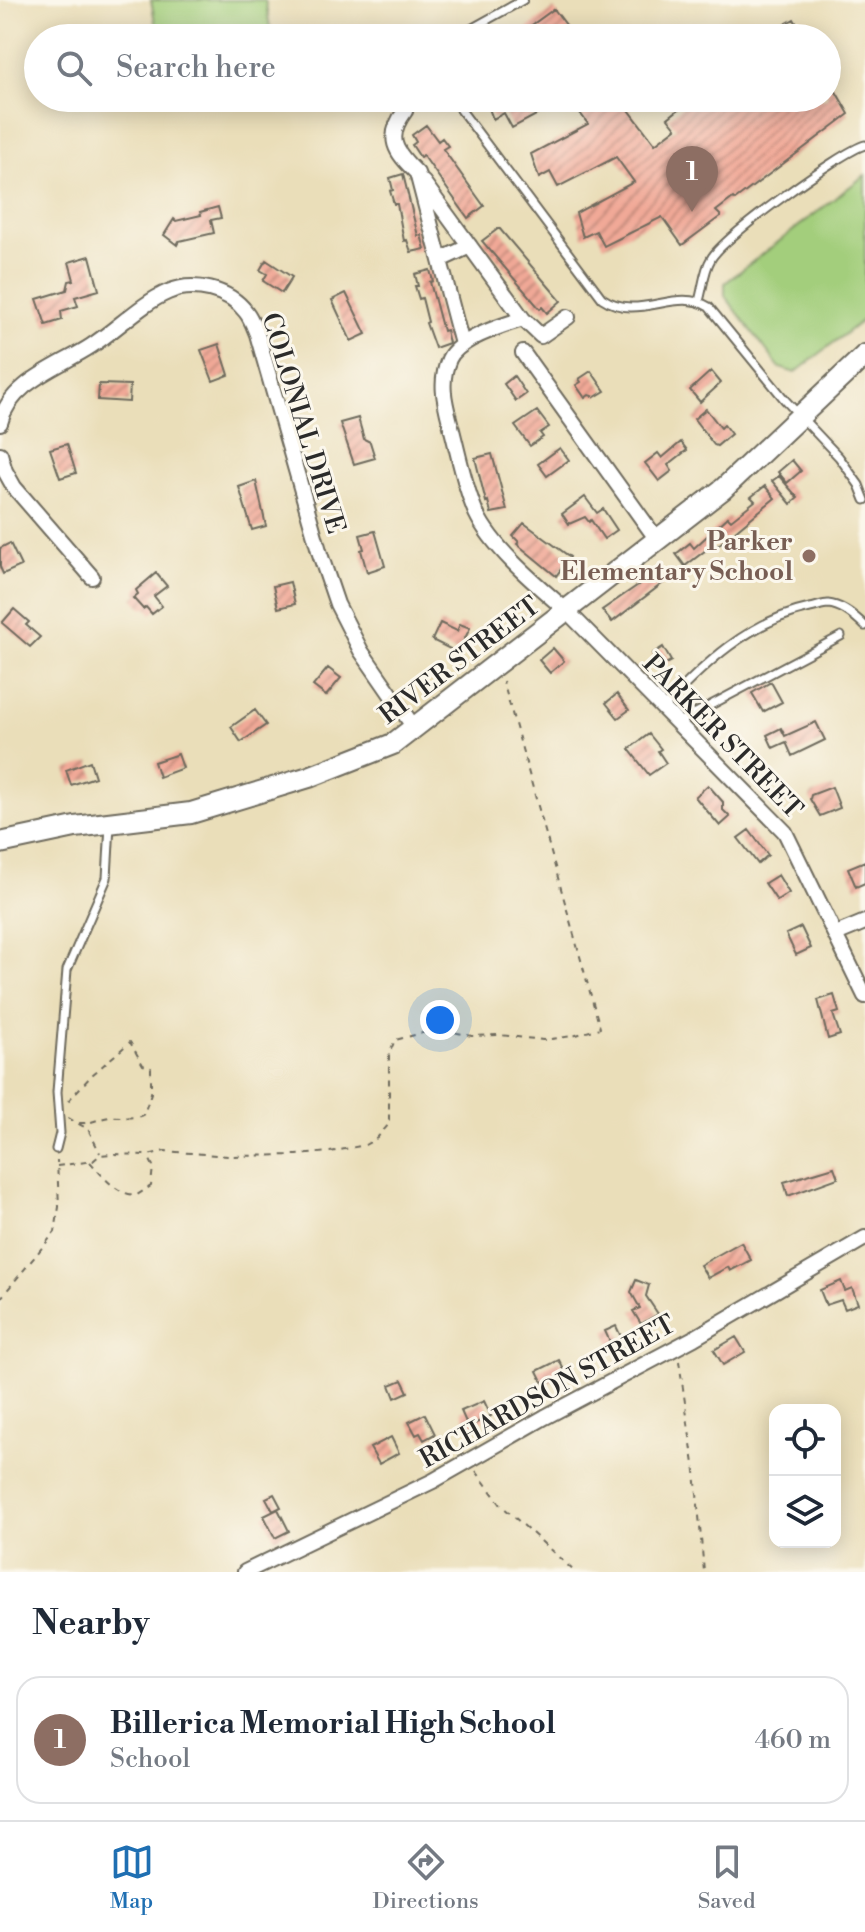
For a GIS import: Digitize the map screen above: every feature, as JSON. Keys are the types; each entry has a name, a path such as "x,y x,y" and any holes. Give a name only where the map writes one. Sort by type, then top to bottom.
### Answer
{"main road":[{"name":"RIVER STREET","path":"0,843 75,827 191,813 309,777 393,744 723,489 865,355"}],"street":[{"path":"404,112 396,123 393,139 399,156 417,173 523,319 541,336 568,317"},
{"path":"417,173 462,344 523,319"},
{"path":"440,260 470,246"},
{"name":"COLONIAL DRIVE","path":"0,423 8,403 24,387 114,331 168,292 202,287 221,292 235,301 246,311 257,334 337,604 361,651 415,729"},
{"name":"PARKER STREET","path":"462,344 449,357 442,390 476,513 497,543 785,832 865,996"},
{"path":"523,353 658,541"},
{"path":"0,454 14,487 92,577"},
{"path":"836,934 865,922"},
{"name":"RICHARDSON STREET","path":"245,1572 433,1481 676,1348 865,1238"}],"lane":[{"path":"480,24 523,0"},
{"path":"462,112 602,298 624,308 692,299 719,316 785,400 839,457 859,485 865,500"},
{"path":"699,301 711,259 729,238 838,156 865,145"},
{"path":"663,708 704,665 724,650 745,635 793,612 830,604 854,615 865,626"},
{"path":"677,723 841,636"},
{"path":"56,1149 60,1133 57,1092 65,980 107,878 110,823"}],"path":[{"path":"57,1166 89,1161 100,1155 148,1155 165,1151 229,1156 297,1155 351,1149 377,1138 389,1124 389,1054 395,1040 403,1036 438,1029 472,1036 500,1035 543,1040 600,1028 499,664"},
{"path":"79,1123 94,1123 115,1117 137,1118 144,1114 151,1093 151,1068 143,1065 130,1042 92,1075 59,1112 88,1129 100,1155"},
{"path":"0,1299 55,1232 59,1207 56,1149"},
{"path":"89,1161 115,1188 124,1194 137,1195 151,1186 153,1166 148,1155"},
{"path":"676,1348 695,1471 704,1572"},
{"path":"468,1461 501,1505 575,1572"}],"green space":[{"path":"151,0 265,0 269,24 155,24"},
{"path":"865,175 865,318 795,373 780,368 725,296 725,283"}],"building":[{"path":"554,9 565,24 533,24"},
{"path":"841,100 849,114 716,211 721,216 682,245 662,217 604,246 596,231 583,237 576,213 634,182 616,157 558,187 550,172 539,178 531,154 588,124 579,112 631,112 655,144 676,128 668,118 676,112 841,112"},
{"path":"490,112 542,112 512,128 504,113 493,119"},
{"path":"426,125 438,141 442,138 448,146 443,149 484,206 468,218 423,155 420,157 412,145 416,142 412,135"},
{"path":"403,174 418,236 421,235 425,249 411,252 407,240 404,241 397,204 394,204 390,191 393,190 390,178"},
{"path":"218,207 221,218 211,220 214,233 179,241 177,245 164,235 174,219 201,215 200,212"},
{"path":"499,228 561,301 547,313 542,307 540,309 482,241"},
{"path":"90,256 99,290 75,297 78,306 61,311 62,320 46,325 37,299 67,290 69,281 74,280 69,262"},
{"path":"266,260 292,277 282,293 263,281 267,274 260,270"},
{"path":"430,270 433,281 430,282 449,343 435,348 426,323 422,298 419,299 415,286 418,286 415,274"},
{"path":"346,293 366,334 351,341 332,300"},
{"path":"219,344 229,375 213,381 201,350"},
{"path":"591,371 605,391 585,398 576,385"},
{"path":"711,371 721,383 700,402 690,390"},
{"path":"514,376 526,394 516,401 504,384"},
{"path":"99,384 130,385 129,402 98,400"},
{"path":"706,409 721,428 724,425 731,434 717,446 694,419"},
{"path":"537,411 549,427 540,433 543,437 530,446 515,426"},
{"path":"358,418 364,439 370,442 375,458 354,464 340,423"},
{"path":"681,442 687,450 668,465 672,471 659,481 645,463 658,453 662,458"},
{"path":"67,444 76,473 60,478 50,449"},
{"path":"560,448 569,460 547,476 538,464"},
{"path":"492,454 507,510 491,513 475,458"},
{"path":"792,460 801,471 787,483 778,472"},
{"path":"779,476 798,498 791,504 772,481"},
{"path":"256,481 266,526 252,530 239,487"},
{"path":"765,486 775,498 716,547 714,544 685,566 676,554 690,543 694,548 728,517 731,520 755,501 751,497"},
{"path":"585,497 597,513 603,509 617,530 604,539 591,520 589,522 585,517 569,524 562,514"},
{"path":"524,523 570,557 556,576 517,544 519,542 513,536"},
{"path":"375,531 385,566 367,572 360,535"},
{"path":"10,543 21,566 3,574 0,548"},
{"path":"653,571 663,583 612,622 602,610"},
{"path":"156,573 167,586 154,596 162,606 152,614 133,598 138,594 136,590"},
{"path":"290,582 295,604 278,608 273,586"},
{"path":"14,609 40,637 30,647 2,623"},
{"path":"440,623 457,631 460,624 470,628 458,653 432,640"},
{"path":"663,647 671,661 660,667 652,654"},
{"path":"553,648 564,661 550,673 539,660"},
{"path":"328,668 341,678 326,696 313,686"},
{"path":"771,682 782,702 763,712 752,693"},
{"path":"617,694 629,710 618,718 606,703"},
{"path":"255,710 266,725 241,742 231,727"},
{"path":"816,722 825,740 792,756 786,742 773,748 767,735 781,728 785,736"},
{"path":"649,734 661,749 658,751 666,763 649,775 629,749"},
{"path":"178,754 183,768 159,777 154,762"},
{"path":"90,761 95,777 71,785 66,770"},
{"path":"708,785 723,802 723,810 730,817 720,826 695,797"},
{"path":"832,787 840,808 820,816 810,799 811,795"},
{"path":"749,830 768,855 758,864 738,838"},
{"path":"865,861 865,883 856,887 848,868"},
{"path":"778,875 789,893 777,901 765,883"},
{"path":"801,927 811,948 796,955 786,934"},
{"path":"834,995 839,1012 833,1014 840,1035 828,1039 818,1000"},
{"path":"834,1167 838,1178 788,1196 784,1182"},
{"path":"741,1242 751,1260 730,1271 728,1267 708,1278 700,1265"},
{"path":"636,1280 649,1285 646,1296 658,1314 641,1324 633,1311 640,1308 631,1292"},
{"path":"841,1281 845,1291 852,1288 858,1304 845,1309 841,1300 826,1305 820,1290"},
{"path":"616,1326 626,1347 615,1353 605,1331"},
{"path":"736,1337 745,1352 723,1365 714,1350"},
{"path":"559,1360 566,1374 544,1385 537,1371"},
{"path":"402,1380 408,1392 395,1398 390,1385"},
{"path":"484,1401 491,1416 468,1427 461,1411"},
{"path":"425,1414 435,1434 424,1440 420,1433 416,1435 409,1422"},
{"path":"391,1437 399,1453 379,1464 370,1448"},
{"path":"274,1494 281,1507 273,1511 266,1498"},
{"path":"278,1509 289,1531 275,1538 264,1516"}],"place":[{"name":"Billerica Memorial High School","path":"692,212"},
{"name":"Parker Elementary School","path":"809,556"}]}
